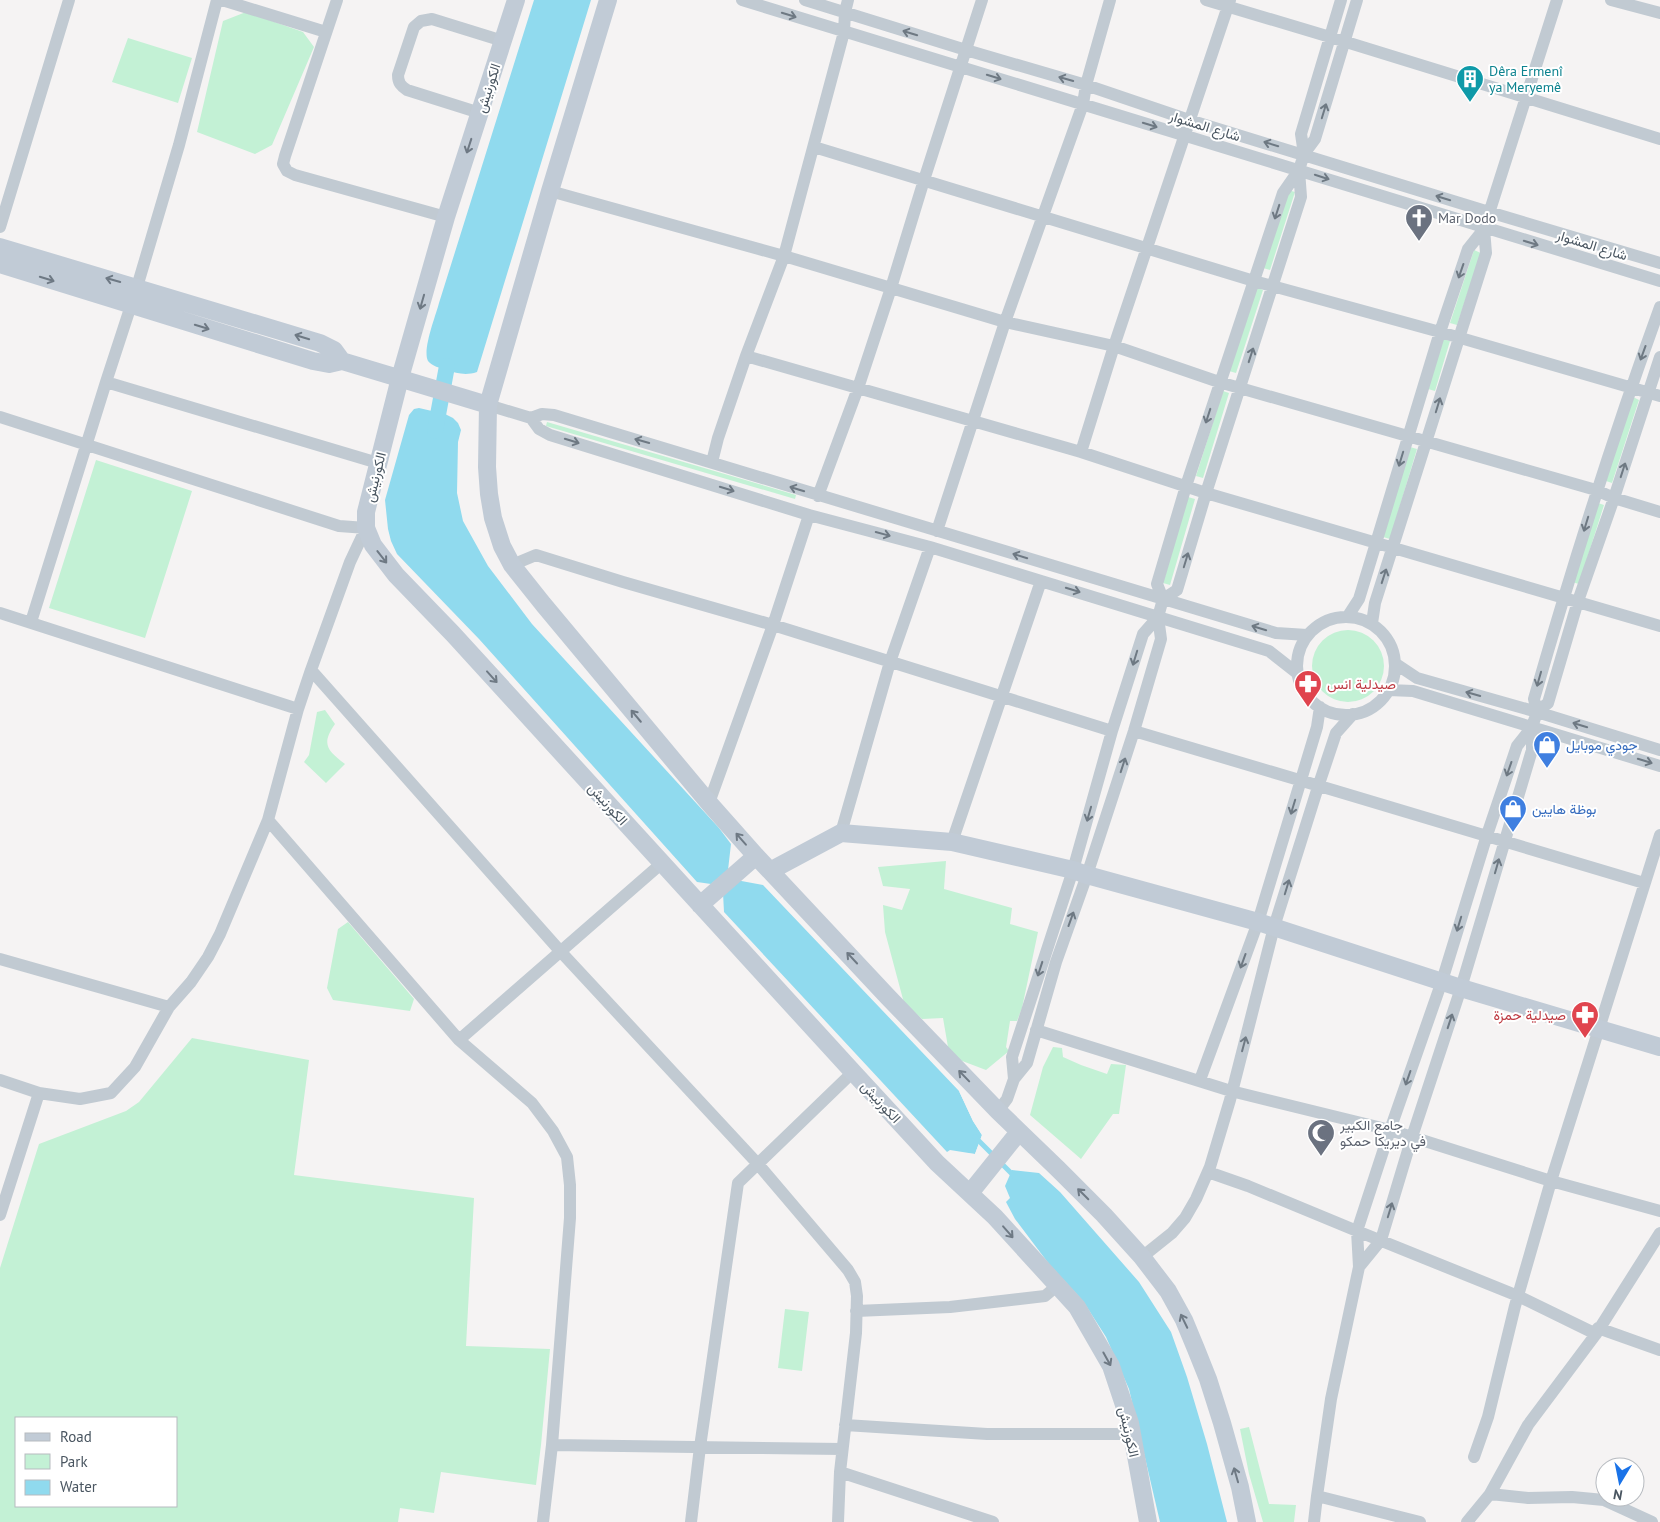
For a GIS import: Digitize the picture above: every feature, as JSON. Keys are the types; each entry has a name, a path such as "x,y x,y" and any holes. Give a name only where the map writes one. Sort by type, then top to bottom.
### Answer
{"main road":[{"name":"الكورنيش","path":"516,0 446,217 409,381 378,463 366,512 366,528 373,545 396,575 662,863 705,901 853,1072 937,1163 976,1187 995,1217 1077,1307 1111,1366 1130,1423 1148,1522"},
{"path":"608,0 550,190 488,405 487,467 490,502 502,546 512,565 709,803 751,860 770,871 998,1111 1016,1135 1104,1215 1142,1257 1168,1291 1184,1320 1196,1349 1222,1424 1240,1487 1247,1522"},
{"path":"0,247 320,343 334,350 342,361"},
{"path":"0,264 321,363 329,364 342,361 488,405"},
{"path":"770,871 841,833 952,842 1080,872 1266,924 1461,988 1660,1047"},
{"path":"705,901 751,860"},
{"path":"976,1187 1016,1135"}],"street":[{"path":"0,227 69,0"},
{"path":"31,622 137,287 179,145 217,0"},
{"path":"222,0 326,32"},
{"path":"337,0 285,156 284,164 286,171 294,175 446,217"},
{"name":"شارع المشوار","path":"742,0 1660,282"},
{"name":"شارع المشوار","path":"805,0 847,6 966,50 1086,85 1189,120 1660,263"},
{"path":"818,496 892,288 924,180 982,0"},
{"path":"937,531 1005,322 1083,104 1086,85 1110,0"},
{"path":"1206,0 1229,3 1660,139"},
{"path":"1304,154 1301,134 1341,0"},
{"path":"1014,1078 1012,1057 1134,731 1161,639 1158,617 1163,599 1156,584 1186,486 1283,193 1299,170 1304,154 1316,139 1356,0"},
{"path":"1348,616 1359,599 1440,332 1468,250 1484,228 1558,0"},
{"path":"1611,0 1660,12"},
{"path":"1081,452 1183,136 1229,3"},
{"path":"712,462 718,438 746,356 784,256 844,32 847,6"},
{"path":"480,113 407,90 401,86 398,81 398,75 414,27 418,22 425,19 432,19 503,41"},
{"path":"814,147 1254,281 1654,394"},
{"path":"1163,599 1177,590 1206,493 1301,197 1299,170"},
{"path":"550,190 784,256 1005,322 1114,346 1219,382 1426,443 1596,490 1614,498 1660,512"},
{"path":"1372,623 1375,603 1486,253 1484,228"},
{"path":"1359,1267 1381,1240 1412,1137 1461,988 1532,750 1532,727 1537,712 1534,699 1563,596 1596,490 1660,307"},
{"path":"746,356 1081,452 1206,493 1563,596 1660,626"},
{"path":"1537,712 1548,703 1578,601 1614,498 1654,394 1660,357"},
{"path":"106,382 378,463"},
{"path":"488,405 531,418 542,414 554,415 1276,633 1307,635"},
{"path":"0,417 339,526 366,528 350,562 311,670 298,709 268,820 208,957 191,982 169,1007 135,1067 111,1093 80,1100 39,1093 0,1080"},
{"path":"531,418 539,429 550,434 810,515 930,547 1269,651 1297,673"},
{"path":"709,803 810,515"},
{"path":"841,833 890,662 930,547"},
{"path":"512,565 536,555 773,625 1112,731"},
{"path":"952,842 1041,581"},
{"path":"0,613 298,709"},
{"path":"1348,616 1361,618 1372,623 1384,634 1393,648 1396,664 1395,678 1389,690 1382,699 1364,712 1353,714 1333,713 1320,707 1304,691 1297,673 1299,653 1307,635 1319,624 1333,618 1348,616"},
{"path":"998,1111 1007,1099 1014,1078 1027,1063 1080,872 1112,731 1142,634 1158,617"},
{"path":"1396,664 1417,678 1660,750"},
{"path":"311,670 561,952 757,1163 848,1270 855,1282 856,1333 842,1448 838,1522"},
{"path":"1389,690 1412,691 1660,766"},
{"path":"1142,1257 1172,1233 1185,1218 1208,1172 1230,1100 1266,924 1301,781 1317,727 1320,707"},
{"path":"1200,1080 1266,924 1318,787 1336,733 1353,714"},
{"path":"1314,1522 1331,1399 1359,1267 1357,1232 1442,981 1487,835 1517,746 1532,727"},
{"path":"1134,731 1644,883"},
{"path":"268,820 459,1040 532,1103 553,1130 567,1157 570,1185 570,1218 552,1445 543,1522"},
{"path":"1474,1457 1488,1417 1518,1296 1551,1181 1660,835"},
{"path":"459,1040 662,863"},
{"path":"0,959 169,1007"},
{"path":"1036,1030 1231,1091 1390,1130 1551,1181 1660,1211"},
{"path":"691,1522 738,1183 853,1072"},
{"path":"0,1215 39,1093"},
{"path":"1208,1172 1248,1186 1357,1232 1381,1240 1518,1296 1597,1331 1660,1350"},
{"path":"1467,1522 1490,1494 1528,1425 1597,1331 1660,1233"},
{"path":"856,1311 950,1307 1045,1296 1058,1285"},
{"path":"845,1425 986,1434 1131,1434"},
{"path":"552,1445 842,1448"},
{"path":"840,1472 993,1522"},
{"path":"1490,1494 1528,1498 1572,1497 1604,1500 1652,1522"},
{"path":"1317,1496 1420,1522"}],"green space":[{"path":"246,12 303,32 314,47 272,145 255,154 197,132 223,21"},
{"path":"128,38 192,58 178,103 112,82"},
{"path":"1288,190 1295,192 1270,270 1263,268"},
{"path":"1474,250 1481,253 1457,325 1450,323"},
{"path":"1256,287 1263,290 1236,373 1229,371"},
{"path":"1443,339 1450,341 1435,391 1428,389"},
{"path":"1223,391 1229,393 1203,478 1196,476"},
{"path":"1633,397 1639,400 1612,483 1606,481"},
{"path":"547,422 796,495 795,499 546,426"},
{"path":"1410,447 1417,449 1390,539 1383,537"},
{"path":"96,460 192,491 145,638 49,608"},
{"path":"1188,497 1195,499 1170,585 1163,583"},
{"path":"1598,503 1604,505 1579,584 1572,582"},
{"path":"1355,630 1374,640 1382,652 1384,666 1382,680 1374,692 1362,700 1341,702 1322,692 1314,680 1312,659 1322,640 1334,632"},
{"path":"325,710 335,724 328,737 328,746 334,755 345,764 326,783 304,762 309,755 317,712"},
{"path":"946,861 944,889 1012,908 1010,924 1038,932 1022,1008 1017,1021 1010,1021 1006,1047 1009,1051 986,1070 957,1059 948,1047 943,1018 922,1019 904,1003 885,932 883,905 902,910 910,889 883,886 878,867"},
{"path":"348,922 414,999 410,1011 333,1000 327,988 338,929"},
{"path":"192,1038 309,1060 294,1175 474,1198 466,1346 550,1349 536,1485 441,1472 434,1513 400,1508 398,1522 0,1522 0,1268 39,1144 126,1111 139,1102"},
{"path":"1053,1047 1062,1048 1063,1057 1107,1074 1111,1064 1126,1065 1119,1114 1113,1114 1081,1159 1030,1115 1043,1067"},
{"path":"785,1309 809,1312 802,1371 778,1368"},
{"path":"1249,1427 1269,1504 1296,1505 1294,1522 1263,1522 1249,1474 1240,1429"}],"water":[{"path":"534,0 591,0 477,372 469,374 457,373 436,367 428,361 428,341"},
{"path":"419,408 445,414 458,423 461,430 458,442 457,493 463,521 488,566 532,624 719,828 731,844 728,870 711,884 697,882 479,639 397,554 388,529 385,500 409,415 414,409"},
{"path":"736,880 763,885 959,1091 982,1135 975,1154 947,1152 724,912 723,893"},
{"path":"1012,1170 1039,1173 1060,1192 1139,1282 1171,1332 1207,1444 1227,1522 1160,1522 1129,1389 1106,1337 1083,1301 1049,1264 1015,1219 1006,1202 1010,1198 1005,1186"}],"pier":[{"path":"959,1091 964,1095 975,1120 985,1134 975,1156 950,1155 947,1152 950,1150 975,1154 982,1135"}],"waterway":[{"path":"435,431 447,366"},
{"path":"975,1137 1015,1177"}],"place":[{"name":"Dêra Ermenî ya Meryemê","path":"1470,103"},
{"name":"Mar Dodo","path":"1419,242"},
{"name":"صيدلية انس","path":"1308,708"},
{"name":"جودي موبايل","path":"1547,769"},
{"name":"بوظة هايين","path":"1513,833"},
{"name":"صيدلية حمزة","path":"1585,1039"},
{"name":"جامع الكبير في ديريكا حمكو","path":"1321,1157"}]}
